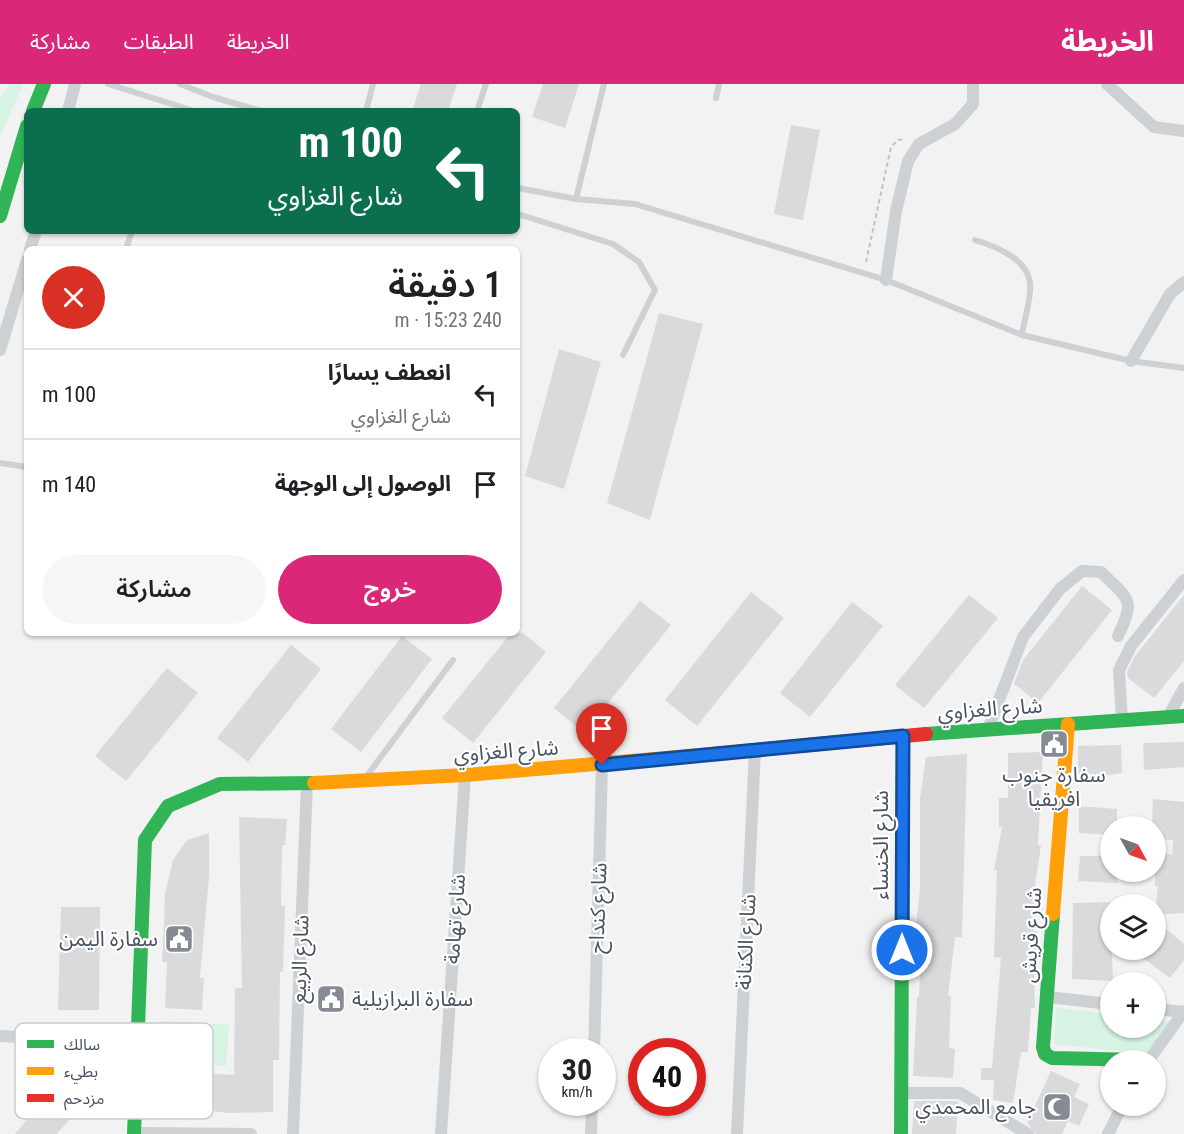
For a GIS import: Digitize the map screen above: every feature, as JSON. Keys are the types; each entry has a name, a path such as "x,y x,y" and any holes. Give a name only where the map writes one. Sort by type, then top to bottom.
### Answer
{"main road":[{"path":"34,108 44,84"},
{"path":"0,216 24,136"},
{"name":"شارع الغزاوي","path":"139,1023 145,840 168,806 220,784 307,783 465,775 602,765 988,729 1184,716"},
{"name":"شارع قريش","path":"1068,724 1048,997 1042,1047 1052,1058 1100,1059"},
{"name":"شارع الخنساء","path":"901,1134 903,736"}],"street":[{"path":"69,108 75,84"},
{"path":"886,280 903,176 908,161 919,144 955,124 973,104 974,84"},
{"path":"1107,84 1154,127 1184,131"},
{"path":"0,350 24,270"},
{"path":"1131,361 1170,294 1184,282"},
{"path":"988,729 1023,637 1060,590 1082,571 1101,572 1125,597 1130,606 1118,636"},
{"path":"1122,720 1119,670 1131,646 1184,580"},
{"path":"1168,717 1184,688"},
{"name":"شارع الكنانة","path":"737,1134 755,750"},
{"name":"شارع كنداح","path":"594,1038 602,765"},
{"name":"شارع تهامة","path":"441,1134 465,775"},
{"name":"شارع الربيع","path":"293,1134 307,783"},
{"path":"1048,997 1100,1003"},
{"path":"1156,1050 1184,1012 1166,1010"},
{"path":"0,1036 15,1037"},
{"path":"901,1093 960,1093 1028,1134"},
{"path":"591,1134 592,1116"},
{"path":"1108,1134 1117,1116"},
{"path":"134,1133 251,1134"}],"lane":[{"path":"108,84 184,108"},
{"path":"180,84 251,108"},
{"path":"367,108 373,84"},
{"path":"478,108 486,84"},
{"path":"576,199 604,84"},
{"path":"716,98 719,84"},
{"path":"520,188 576,199 635,204 886,280 1022,335 1131,361 1184,368"},
{"path":"520,215 613,244 639,262 655,290 622,356"},
{"path":"975,240 997,247 1021,265 1030,282 1022,335"},
{"path":"0,463 24,467"},
{"path":"364,779 453,660"}],"path":[{"path":"863,274 891,147 898,140 907,139 919,144"}],"green space":[{"path":"10,84 23,84 0,137 0,99"},
{"path":"1056,1008 1100,1013 1100,1038 1158,1038 1149,1050 1109,1050 1054,1044"},
{"path":"162,1021 196,1023 162,1023"},
{"path":"213,1024 229,1025 226,1066 213,1065"}],"building":[{"path":"421,84 457,84 449,108 413,108"},
{"path":"543,84 579,84 565,128 532,117"},
{"path":"791,125 820,130 803,220 774,214"},
{"path":"659,313 703,324 650,520 607,503"},
{"path":"559,349 601,362 564,489 525,476"},
{"path":"1082,586 1112,610 1038,703 1014,684 1023,660"},
{"path":"751,592 784,618 697,726 665,700"},
{"path":"969,595 998,618 924,708 895,685"},
{"path":"1184,595 1184,661 1154,698 1128,678 1127,672 1135,656"},
{"path":"640,601 671,625 584,733 554,708"},
{"path":"852,602 883,626 810,717 780,693"},
{"path":"520,633 523,633 546,652 473,743 442,718 509,636 520,636"},
{"path":"402,636 432,659 361,752 331,729"},
{"path":"291,645 321,669 248,762 217,738"},
{"path":"167,668 198,693 126,781 95,756"},
{"path":"1184,742 1184,767 1144,770 1143,743"},
{"path":"1121,745 1122,773 1078,779 1078,746"},
{"path":"1043,752 1038,845 1041,845 1035,886 1034,931 1038,931 1034,972 1035,1008 1031,1008 1028,1052 1021,1052 1013,1103 993,1100 994,1080 981,1080 981,1068 992,1068 1001,958 994,957 997,870 994,870 1002,827 999,827 999,798 1008,798 1008,753"},
{"path":"967,754 962,937 955,937 948,996 951,996 949,1048 955,1049 953,1078 913,1076 921,937 915,937 920,887 920,798 926,757"},
{"path":"1153,799 1184,802 1184,913 1166,914 1166,894 1157,894 1158,886 1155,886 1155,882 1166,882 1166,854 1172,854 1173,840 1166,840 1166,816 1152,816"},
{"path":"1079,806 1117,809 1117,816 1100,816 1100,834 1079,833"},
{"path":"239,817 287,819 285,845 282,845 281,906 285,906 283,972 280,972 279,1060 273,1060 273,1112 213,1111 213,1073 234,1075 235,988 242,988"},
{"path":"209,833 209,877 200,978 204,978 202,1010 165,1008 167,962 162,962 165,894 173,860 187,840"},
{"path":"1080,856 1100,856 1100,882 1117,883 1078,881"},
{"path":"1100,902 1100,960 1112,960 1113,972 1100,972 1100,980 1072,979 1073,903"},
{"path":"61,907 100,907 99,1010 58,1010"},
{"path":"1166,929 1184,944 1184,960 1170,978 1166,972 1162,972 1146,960 1166,960"},
{"path":"1051,1071 1080,1084 1074,1097 1089,1104 1079,1126 1068,1121 1062,1134 1036,1134 1027,1123"},
{"path":"914,1101 958,1101 956,1134 912,1134"},
{"path":"27,1119 70,1119 57,1134 15,1134"}],"traffic: fast":[{"path":"34,108 44,84"},
{"path":"0,216 24,136"},
{"path":"926,734 1184,716"},
{"path":"901,1134 903,736"},
{"path":"138,1023 145,840 168,806 220,784 314,783"},
{"path":"1053,914 1043,1047 1045,1054 1052,1058 1100,1059"},
{"path":"134,1134 135,1119"}],"traffic: slow":[{"path":"1053,914 1068,724"},
{"path":"314,783 465,775 713,754"}],"traffic: jam":[{"path":"713,754 926,734"}],"place":[{"name":"سفارة جنوب افريقيا","path":"1054,744"},
{"name":"سفارة اليمن","path":"179,939"},
{"name":"سفارة البرازيلية","path":"331,999"},
{"name":"جامع المحمدي","path":"1057,1107"}],"route":[{"path":"602,765 903,736 902,950"}]}
